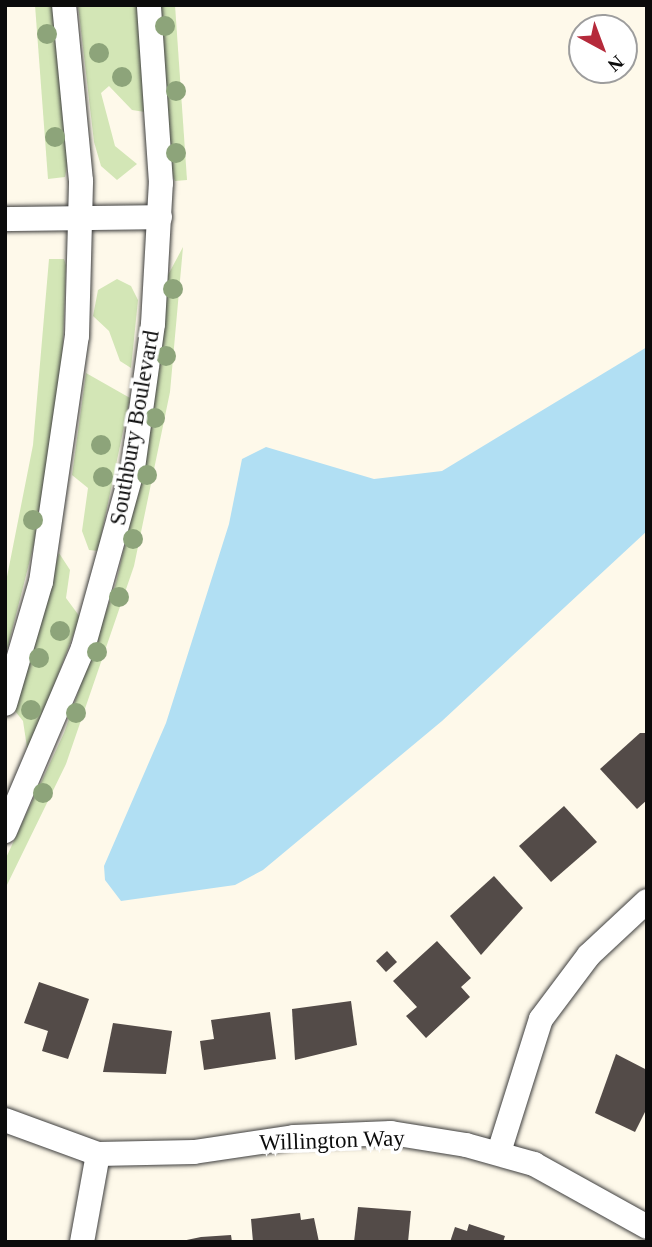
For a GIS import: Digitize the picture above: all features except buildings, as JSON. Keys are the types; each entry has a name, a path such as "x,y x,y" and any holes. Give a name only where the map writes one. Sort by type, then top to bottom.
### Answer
{"street":[{"path":"5,704 41,582 69,423 83,217 64,5"},
{"name":"Southbury Boulevard","path":"5,831 83,648 110,563 144,397 160,217 149,5"},
{"path":"5,219 160,217"},
{"path":"499,1152 541,1019 589,955 647,901"},
{"name":"Willington Way","path":"5,1120 97,1154 194,1152 294,1137 391,1133 499,1152 593,1193 647,1227"},
{"path":"82,1242 97,1154"}],"green space":[{"path":"35,5 53,5 68,161 65,177 48,179"},
{"path":"78,5 137,5 145,112 132,110 109,86 101,93 115,146 137,164 117,180 101,166 94,142"},
{"path":"160,5 175,5 187,180 175,181 172,174"},
{"path":"183,247 170,392 134,566 66,764 5,889 5,860 64,733 116,583 147,450 168,275"},
{"path":"49,259 64,259 66,265 62,368 34,544 5,658 5,587 33,445"},
{"path":"117,279 131,286 138,300 131,368 120,361 109,331 93,316 98,290"},
{"path":"86,373 130,398 98,551 89,550 82,531 88,488 72,475"},
{"path":"59,553 70,570 66,598 80,617 28,754 23,721 15,711"}],"water":[{"path":"647,347 647,531 442,721 263,870 235,885 121,901 105,880 104,866 166,723 229,524 242,459 266,447 374,479 442,471"}]}
